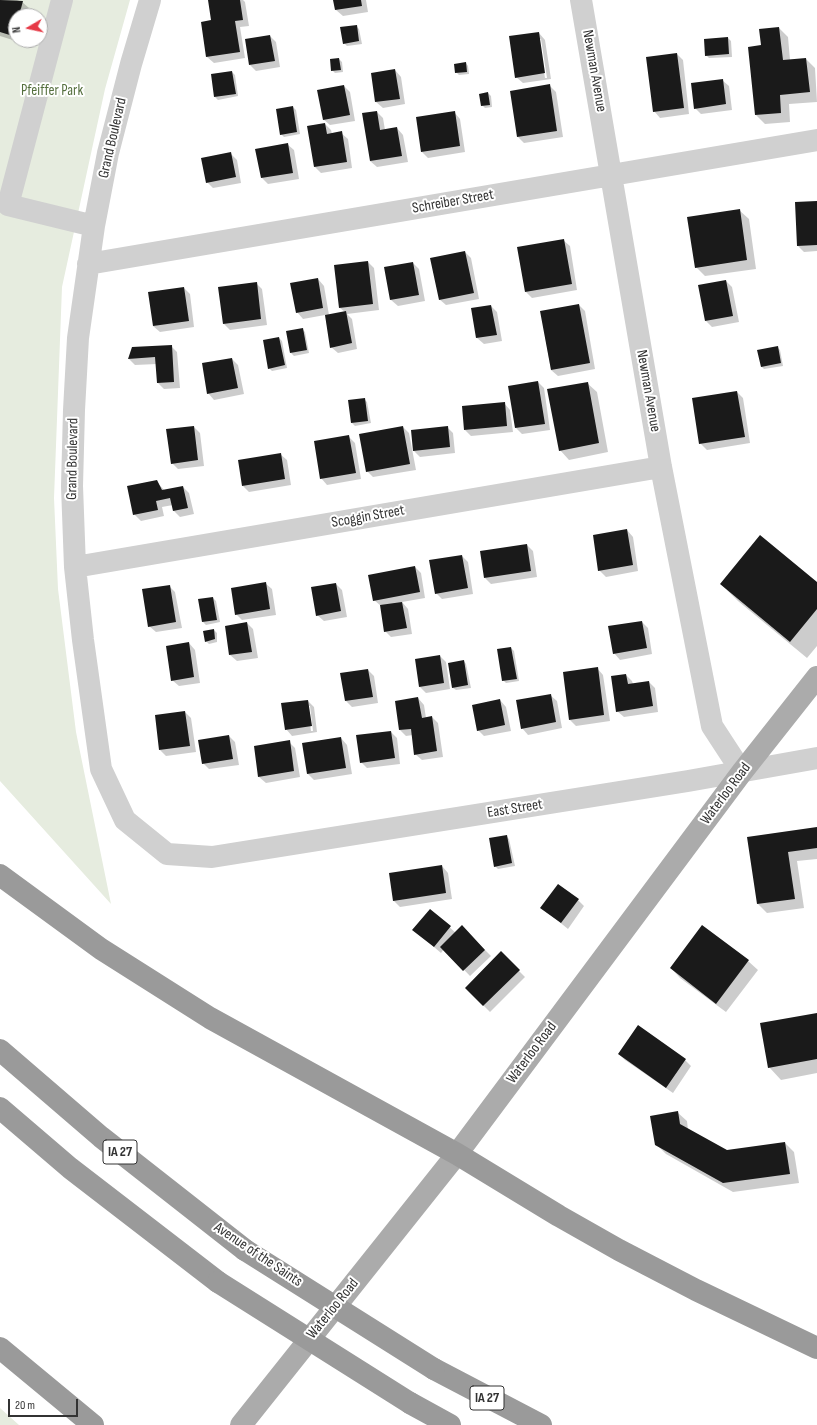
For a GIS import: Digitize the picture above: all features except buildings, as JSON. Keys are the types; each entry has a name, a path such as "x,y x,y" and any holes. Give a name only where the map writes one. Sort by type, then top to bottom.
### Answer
{"highway":[{"path":"0,876 101,949 210,1018 457,1154 559,1216 619,1250 696,1290 817,1348"},
{"name":"Avenue of the Saints","path":"0,1050 101,1137 245,1250 434,1369 541,1425"},
{"path":"0,1108 70,1168 218,1282 410,1403 450,1425"},
{"path":"0,1348 93,1425"}],"main road":[{"name":"Waterloo Road","path":"241,1425 457,1154 742,772 817,677"}],"street":[{"path":"62,0 8,205 94,226"},
{"name":"Grand Boulevard","path":"150,0 131,64 112,138 94,226 78,338 72,486 74,566 101,769 124,820 167,854 212,857"},
{"name":"Newman Avenue","path":"581,0 661,467 712,726 742,772"},
{"name":"Schreiber Street","path":"88,264 817,140"},
{"name":"Scoggin Street","path":"74,566 661,467"},
{"name":"East Street","path":"212,857 742,772 817,758"}],"green space":[{"name":"Pfeiffer Park","path":"0,0 130,0 105,89 62,287 54,498 58,589 76,732 111,904 0,781"},
{"path":"0,1408 19,1425 0,1425"}]}
